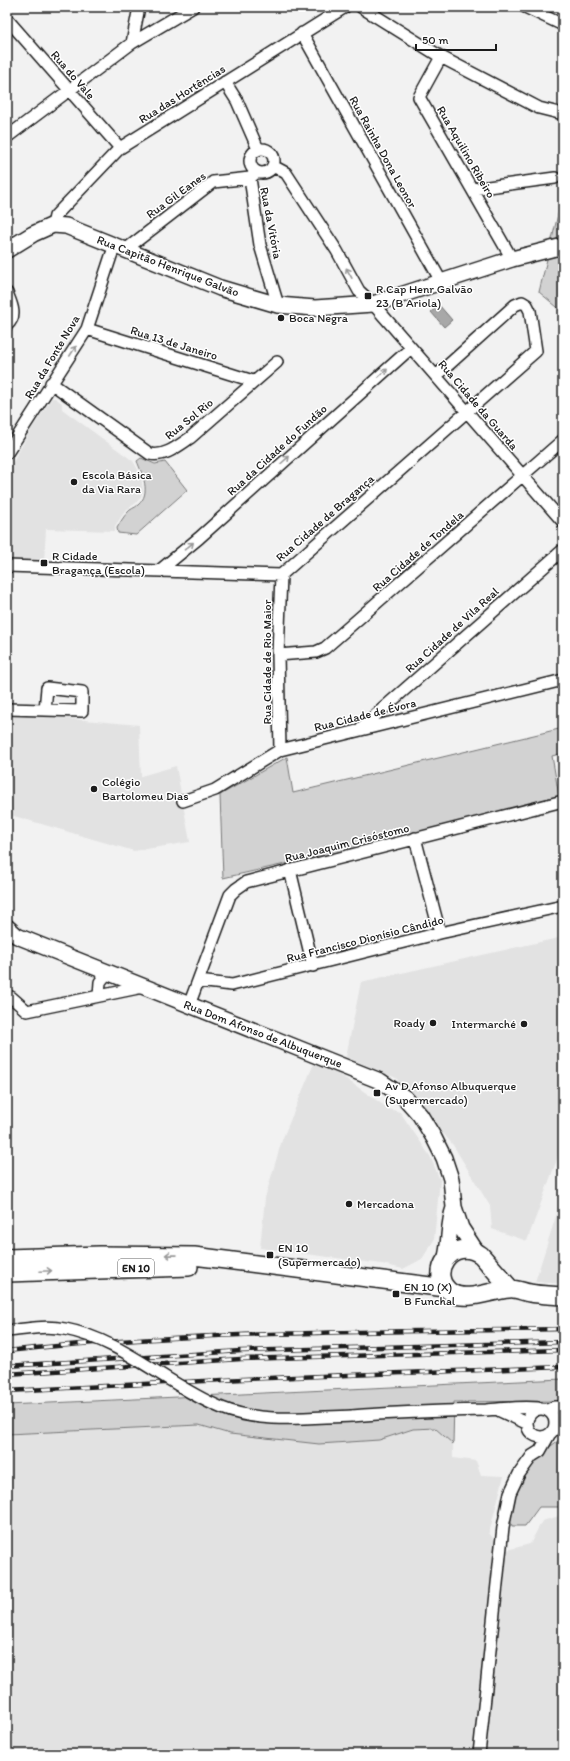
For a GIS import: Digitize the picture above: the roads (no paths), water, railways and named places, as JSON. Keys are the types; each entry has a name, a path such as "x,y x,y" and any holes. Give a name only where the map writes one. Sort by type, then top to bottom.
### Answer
{"main road":[{"name":"Rua Capitão Henrique Galvão","path":"53,225 66,226 220,288 278,305 315,308 373,304 442,283 512,259 563,246"},
{"path":"7,250 32,234 53,225"},
{"name":"Rua Dom Afonso de Albuquerque","path":"7,927 16,936 380,1081 405,1098 420,1115 444,1158 451,1179 454,1207 461,1228 480,1255"},
{"name":"Rua Dom Afonso de Albuquerque","path":"445,1260 450,1242 450,1218 454,1207"},
{"name":"EN 10","path":"402,1281 418,1279 429,1273 457,1250 470,1249 480,1255"},
{"name":"EN 10","path":"7,1258 116,1255 194,1256 402,1281 446,1288 457,1295 470,1296 510,1288 530,1293 563,1296"},
{"path":"480,1255 510,1288"},
{"path":"475,1294 485,1286 488,1280 489,1270 480,1255"},
{"path":"445,1260 441,1276 446,1288"},
{"name":"EN 10","path":"7,1273 122,1268 265,1265"}],"street":[{"path":"132,43 138,7"},
{"path":"7,137 132,43 193,7"},
{"name":"Rua das Hortências","path":"53,225 55,216 120,148 345,7"},
{"path":"361,7 441,57 540,108 563,114"},
{"path":"525,7 563,25"},
{"name":"Rua do Vale","path":"7,19 68,91 120,148"},
{"name":"Rua Rainha Dona Leonor","path":"302,33 442,283"},
{"name":"Rua Aquilino Ribeiro","path":"441,57 420,97 512,259"},
{"path":"225,82 237,101 258,149"},
{"path":"258,149 266,149 272,154 274,162 273,166 268,172 253,175 253,169 250,162 252,154 258,149"},
{"name":"Rua Cidade da Guarda","path":"273,166 286,173 337,250 359,291 373,304 522,477 563,522"},
{"name":"Rua Gil Eanes","path":"120,248 213,182 253,175"},
{"name":"Rua da Vitória","path":"253,175 260,245 278,305"},
{"path":"473,189 555,178"},
{"name":"Rua da Fonte Nova","path":"7,453 87,329 111,256 120,248"},
{"path":"7,293 14,311 13,317 7,325"},
{"name":"Rua Cidade de Bragança","path":"7,566 281,575 536,351 530,311 527,305 522,302 515,305 436,376"},
{"name":"Rua 13 de Janeiro","path":"87,329 253,381"},
{"name":"Rua da Cidade do Fundão","path":"159,571 199,538 411,348"},
{"name":"Rua Sol Rio","path":"52,383 150,454 158,456 174,449 190,438 253,381 277,362"},
{"name":"Rua Cidade de Tondela","path":"278,655 316,652 325,648 563,440"},
{"name":"Rua Cidade de Vila Real","path":"359,730 563,550"},
{"name":"Rua Cidade de Rio Maior","path":"280,750 278,655 281,575"},
{"name":"Rua Cidade de Évora","path":"182,801 215,790 280,750 563,680"},
{"path":"7,709 45,710"},
{"name":"Rua Joaquim Crisóstomo","path":"198,981 230,895 246,882 563,801"},
{"path":"416,838 440,933"},
{"path":"290,870 313,966"},
{"name":"Rua Francisco Dionísio Cândido","path":"198,981 232,985 313,966 440,933 563,906"},
{"path":"99,996 100,982 113,974 120,987 116,993"},
{"path":"188,1005 198,981"},
{"path":"11,997 27,1011 143,987"},
{"path":"7,1331 45,1328 64,1329 86,1335 113,1347 198,1396 223,1408 269,1418 352,1416 406,1411 498,1410 526,1407 543,1409 554,1417 555,1432 540,1451 532,1456 519,1474 510,1493 503,1527 479,1754"},
{"path":"526,1423 529,1414 543,1409 563,1407"},
{"path":"498,1410 517,1417 526,1423 530,1432 534,1436 544,1437 555,1432"},
{"path":"532,1456 534,1436"}],"railway":[{"path":"7,1351 76,1344 215,1336 354,1332 563,1329"},
{"path":"7,1366 241,1351 563,1342"},
{"path":"7,1374 241,1359 563,1350"},
{"path":"7,1391 243,1379 563,1367"}],"place":[{"name":"R Cap Henr Galvão 23 (B Ariola)","path":"368,296"},
{"name":"Boca Negra","path":"281,318"},
{"name":"Escola Básica da Via Rara","path":"74,482"},
{"name":"R Cidade Bragança (Escola)","path":"44,563"},
{"name":"Colégio Bartolomeu Dias","path":"94,789"},
{"name":"Roady","path":"433,1023"},
{"name":"Intermarché","path":"524,1024"},
{"name":"Av D Afonso Albuquerque (Supermercado)","path":"377,1093"},
{"name":"Mercadona","path":"349,1204"},
{"name":"EN 10 (Supermercado)","path":"270,1255"},
{"name":"EN 10 (X) B Funchal","path":"396,1294"}]}
